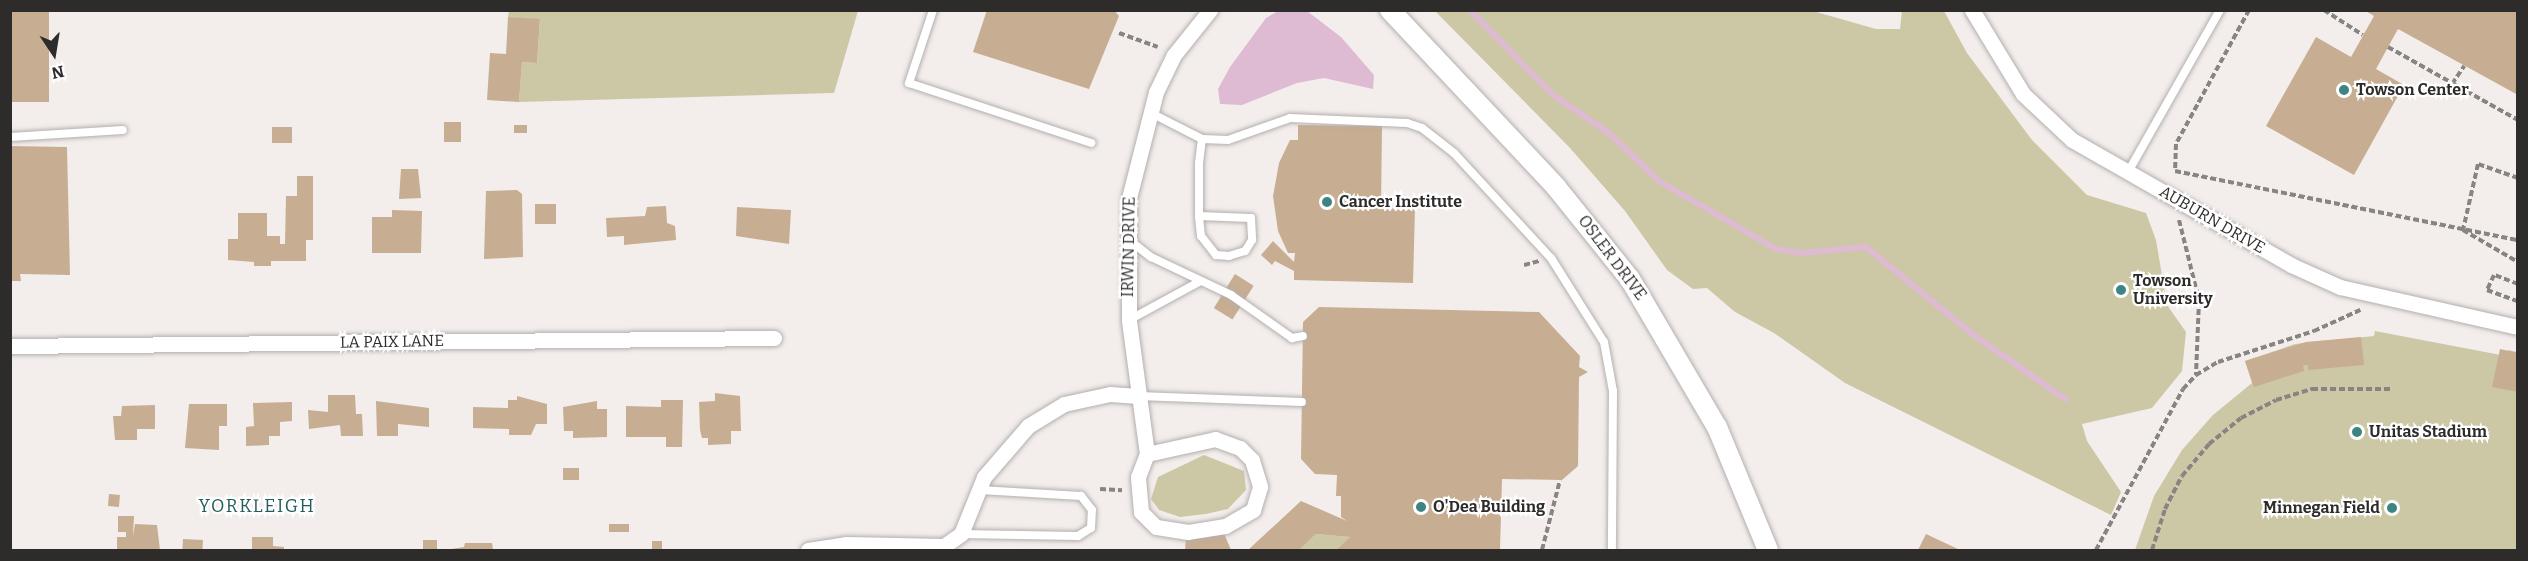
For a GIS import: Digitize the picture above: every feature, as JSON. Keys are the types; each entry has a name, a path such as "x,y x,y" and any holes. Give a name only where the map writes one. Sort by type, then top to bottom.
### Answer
{"street":[{"name":"IRWIN DRIVE","path":"1147,454 1128,320 1126,237 1132,175 1148,111 1174,56 1210,10"},
{"name":"OSLER DRIVE","path":"1390,10 1556,187 1630,279 1713,418 1768,550"},
{"name":"AUBURN DRIVE","path":"1972,10 2023,94 2049,123 2128,172 2291,265 2340,286 2517,327"},
{"name":"LA PAIX LANE","path":"10,346 774,338"},
{"path":"808,550 822,544 883,548 944,546 961,534 980,489 997,459 1037,420 1064,404 1110,394 1138,396"},
{"path":"1215,439 1240,448 1252,460 1260,487 1253,510 1225,526 1188,532 1156,527 1141,512 1138,477 1147,454 1215,439"}],"lane":[{"path":"933,10 909,83 1091,143"},
{"path":"2128,172 2220,10"},
{"path":"1148,111 1202,140 1228,140 1290,118 1334,118 1407,123 1442,143 1540,244 1604,342 1613,391 1612,550"},
{"path":"10,137 123,130"},
{"path":"1199,216 1251,218 1252,240 1245,251 1216,255 1201,236 1199,216 1202,140"},
{"path":"1126,237 1151,257 1199,282 1231,295 1292,338 1303,336"},
{"path":"1128,320 1199,282"},
{"path":"1138,396 1302,402"},
{"path":"961,534 1078,536 1091,528 1092,510 1081,496 980,489"}],"path":[{"path":"2249,10 2176,144 2175,171 2517,240"},
{"path":"2324,10 2363,35"},
{"path":"1119,33 1158,47"},
{"path":"2388,47 2517,120"},
{"path":"2452,84 2464,66"},
{"path":"2463,230 2478,164 2517,177"},
{"path":"2179,220 2199,300 2196,375"},
{"path":"2463,230 2517,262"},
{"path":"2517,284 2494,275 2487,290 2517,301"},
{"path":"2096,550 2183,389 2196,375 2218,362 2314,332 2361,309"},
{"path":"2152,550 2165,509 2182,476 2209,444 2241,418 2276,400 2312,389 2390,389"},
{"path":"1542,550 1560,480"},
{"path":"1100,489 1123,490"}],"shaded area":[{"path":"509,10 858,11 834,93 519,102 522,62 537,63 540,20 508,17"},
{"path":"1278,11 1307,11 1341,37 1374,75 1373,89 1324,78 1297,83 1242,105 1220,104 1218,89 1230,67 1266,18"},
{"path":"1435,11 1813,11 1876,29 1900,29 1902,11 1944,11 1967,53 2032,140 2087,195 2146,213 2156,240 2167,305 2186,332 2182,371 2152,408 2082,424 2087,441 2121,492 2111,515 1845,383 1774,333 1735,312 1707,288 1693,289 1667,270 1625,211 1570,148"},
{"name":"Unitas Stadium","path":"2375,331 2506,356 2508,350 2517,352 2517,550 2135,550 2154,496 2182,450 2213,415 2252,383 2245,361 2295,344 2374,336"},
{"path":"1204,455 1244,471 1246,490 1228,509 1180,517 1159,510 1151,499 1158,477"},
{"path":"1316,534 1350,537 1336,550 1299,550"}],"building":[{"path":"10,10 49,10 49,102 10,102"},
{"path":"987,10 1114,10 1119,16 1089,89 973,52"},
{"name":"Towson Center","path":"2364,10 2518,10 2518,95 2398,29 2376,69 2404,85 2354,175 2266,126 2316,37 2351,57 2374,16"},
{"path":"508,17 540,19 537,63 522,62 519,102 487,100 490,53 506,54"},
{"path":"444,122 461,122 461,142 444,142"},
{"path":"514,125 527,125 527,133 514,133"},
{"name":"Cancer Institute","path":"1298,125 1382,126 1381,208 1415,209 1413,283 1294,280 1294,271 1275,261 1272,265 1261,255 1273,241 1294,262 1295,253 1288,253 1278,231 1273,196 1279,163 1290,140 1298,140"},
{"path":"272,127 292,127 292,143 272,143"},
{"path":"10,146 67,147 70,275 20,274 21,281 10,281"},
{"path":"401,169 418,169 421,198 399,199"},
{"path":"297,176 313,176 313,240 306,240 306,261 271,261 271,266 254,266 254,262 228,260 228,239 238,239 238,213 267,213 267,236 280,236 280,244 285,244 286,196 297,196"},
{"path":"517,190 522,194 523,257 484,259 486,191"},
{"path":"535,204 556,204 556,224 535,224"},
{"path":"666,206 667,223 675,226 676,240 624,245 624,236 607,237 606,218 645,216 647,207"},
{"path":"737,207 791,210 789,244 736,236"},
{"path":"392,210 422,211 421,253 372,253 372,217 392,217"},
{"path":"1235,274 1254,286 1232,320 1214,308"},
{"path":"1319,307 1539,312 1580,356 1579,367 1588,372 1579,377 1578,466 1562,480 1502,479 1500,550 1336,550 1350,537 1316,534 1299,550 1248,550 1301,501 1347,521 1341,517 1341,496 1336,496 1337,475 1315,474 1301,459 1303,322"},
{"path":"2361,337 2364,365 2308,370 2308,365 2303,365 2304,371 2254,387 2245,361 2306,342"},
{"path":"2500,349 2518,353 2518,392 2492,387"},
{"path":"715,393 740,396 741,431 731,431 731,444 708,445 708,438 702,438 699,402 715,401"},
{"path":"328,395 355,395 356,414 362,414 363,436 341,436 340,425 309,429 308,410 328,412"},
{"path":"517,396 547,404 547,424 536,424 531,435 509,435 509,429 473,428 473,407 508,408 508,400 517,400"},
{"path":"661,400 683,400 682,447 666,447 666,437 626,437 626,406 661,407"},
{"path":"376,401 429,408 429,427 398,424 398,436 377,436"},
{"path":"597,401 597,409 607,409 607,437 573,438 573,431 564,431 563,407"},
{"path":"292,402 292,421 280,422 280,436 269,436 269,445 246,446 246,427 254,426 253,403"},
{"path":"189,404 227,404 227,426 219,426 219,450 185,448"},
{"path":"155,405 155,429 137,429 137,440 115,440 113,416 121,416 122,406"},
{"path":"563,468 579,468 579,480 563,480"},
{"path":"109,494 120,495 119,507 108,506"},
{"path":"118,516 134,516 133,536 135,524 157,525 160,550 117,550 117,537 126,537 126,532 118,532"},
{"path":"609,524 629,524 629,532 609,532"},
{"path":"1223,531 1231,550 1185,550 1186,537"},
{"path":"1926,534 1960,550 1918,550"},
{"path":"252,537 273,537 273,546 284,547 284,550 252,550"},
{"path":"183,539 203,540 202,550 182,550"},
{"path":"423,540 437,540 437,550 423,550"},
{"path":"652,541 662,541 662,550 652,550"},
{"path":"465,543 492,543 493,550 445,550 464,547"}],"waterway":[{"path":"1470,10 1552,94 1610,134 1659,181 1776,249 1801,253 1866,247 1971,333 2065,399"}],"place":[{"name":"Towson Center","path":"2344,90"},
{"name":"Cancer Institute","path":"1327,202"},
{"name":"Towson University","path":"2121,290"},
{"name":"Unitas Stadium","path":"2357,432"},
{"name":"O'Dea Building","path":"1421,507"},
{"name":"Minnegan Field","path":"2392,508"}],"district":[{"name":"YORKLEIGH","path":"257,506"}]}
